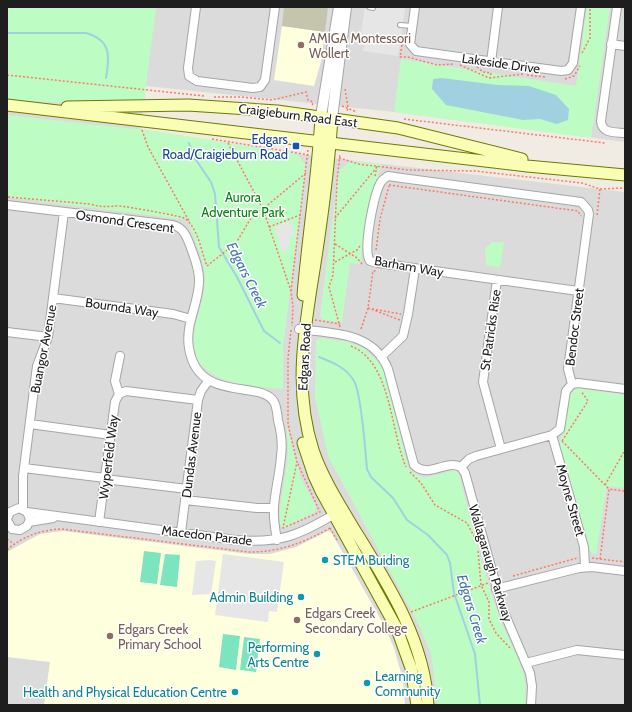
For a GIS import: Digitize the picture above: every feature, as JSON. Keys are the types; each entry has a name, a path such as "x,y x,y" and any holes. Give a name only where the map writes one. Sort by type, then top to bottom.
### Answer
{"main road":[{"name":"Craigieburn Road East","path":"7,105 96,107 158,104 224,106 327,117 425,134 513,157 568,169"},
{"name":"Craigieburn Road East","path":"22,106 57,112 527,166 625,175"},
{"name":"Edgars Road","path":"327,117 325,142 319,156 316,256 303,326 296,386 303,440 314,476 411,630 422,664 428,705"},
{"name":"Edgars Road","path":"338,512 397,630 411,668 417,705"}],"street":[{"path":"196,7 188,68 189,76 198,81 253,88 260,87 265,80 275,7"},
{"name":"Edgars Road","path":"327,117 338,7"},
{"name":"Edgars Road","path":"327,117 346,7"},
{"name":"Lakeside Drive","path":"415,7 410,44 416,51 562,71 568,70 573,63 581,7"},
{"path":"491,62 498,7"},
{"path":"616,7 601,124 605,130 625,133"},
{"path":"611,44 625,46"},
{"name":"Bendoc Street","path":"391,176 580,202 587,206 589,214 568,369 572,384 566,391 560,429 552,435"},
{"name":"Barham Way","path":"391,176 385,178 381,182 372,214 367,254 373,267 415,268 578,291"},
{"name":"Osmond Crescent","path":"7,205 173,225 179,228 188,239 199,274 198,291 191,319 188,340 191,356 199,370 209,380 225,388 264,394 269,396 275,404 282,448 274,508 277,540"},
{"name":"Buangor Avenue","path":"18,509 37,366 48,337 64,212"},
{"path":"381,357 403,336 415,268"},
{"name":"St Patricks Rise","path":"497,280 483,382 501,449"},
{"name":"Bournda Way","path":"53,298 181,315 191,319"},
{"path":"303,326 359,339 372,347 381,357 388,369 412,462 420,470 430,471 453,465 460,467 471,458 552,435"},
{"path":"7,332 48,337"},
{"name":"Wyperfeld Way","path":"99,522 115,402 119,394 116,381 120,356"},
{"name":"Dundas Avenue","path":"181,532 198,400 201,391 209,380"},
{"path":"572,384 582,383 625,389"},
{"path":"119,394 128,392 198,400"},
{"path":"30,424 110,435"},
{"name":"Moyne Street","path":"552,435 584,547 585,567"},
{"name":"Wallagaraugh Parkway","path":"460,467 465,473 496,589 532,680 531,705"},
{"path":"24,468 187,489"},
{"path":"185,500 257,508 274,508"},
{"path":"18,509 29,522 24,529 10,530 7,518 10,512 18,509"},
{"name":"Macedon Parade","path":"18,509 65,518 255,542 277,540 302,532 338,512"},
{"name":"Macedon Parade","path":"29,522 65,518"},
{"path":"496,589 585,567 625,571"},
{"path":"526,663 577,650 625,655"}],"lane":[{"path":"400,25 412,26"}],"path":[{"path":"582,56 591,34 590,7"},
{"path":"560,78 569,79 574,76 579,71 581,61"},
{"path":"490,78 518,74 547,77"},
{"path":"348,107 362,114"},
{"path":"398,119 605,143"},
{"path":"142,127 148,147 190,224 207,266 236,243 249,219 254,213 263,209 306,173 319,156"},
{"path":"209,138 228,143 377,166 411,170 475,171 582,183 600,189 625,188"},
{"path":"228,143 263,209 291,291"},
{"path":"335,218 377,166"},
{"path":"298,462 283,528 320,512 298,462 288,424 288,358 293,318 291,291 306,173"},
{"path":"361,329 368,308 380,219 391,176"},
{"path":"389,185 578,211 581,215 580,223"},
{"path":"7,197 90,204 101,208 121,206 179,216 186,219 190,224"},
{"path":"269,227 300,216"},
{"path":"335,244 357,258 365,267"},
{"path":"369,270 373,267"},
{"path":"373,267 379,272"},
{"path":"368,308 401,314"},
{"path":"368,308 400,320"},
{"path":"303,326 340,324"},
{"path":"582,383 581,394 588,401 562,441 609,489 600,559"},
{"path":"606,485 625,450"},
{"path":"609,489 625,491"},
{"path":"7,539 14,544"},
{"path":"419,608 477,587"}],"shaded area":[{"path":"7,7 625,7 625,142 394,112 146,86 141,129 297,154 625,192 625,705 7,705"},
{"path":"284,7 328,7 325,32 282,26"},
{"path":"365,7 404,7 405,9 398,56 363,51 364,45 359,45"},
{"name":"AMIGA Montessori Wollert","path":"282,26 325,32 322,58 314,86 274,80"},
{"path":"290,221 295,235 290,237 288,250 283,252 274,227"},
{"path":"63,531 249,554 270,554 296,547 328,531 331,532 384,625 394,648 403,680 405,705 44,705 50,662 7,657 7,552 40,534"},
{"path":"223,554 284,562 277,612 269,611 268,622 215,615"},
{"path":"196,561 216,561 211,594 192,595"}],"green space":[{"path":"7,7 156,7 144,101 73,103 7,100"},
{"path":"587,7 610,7 591,138 394,112 401,59 576,86"},
{"name":"Aurora Adventure Park","path":"7,115 154,131 297,154 306,166 283,347 283,389 253,386 222,379 209,372 200,363 194,350 194,332 204,294 205,273 188,220 7,197"},
{"path":"351,161 381,164 367,213 360,264 350,263 342,322 323,320 320,316 339,170"},
{"path":"493,242 504,242 500,267 486,265 485,248"},
{"path":"320,338 349,342 365,349 383,367 409,470 424,478 454,470 459,474 494,601 522,669 526,691 525,705 438,705 431,654 419,625 328,456 315,397 316,341"},
{"path":"578,388 625,395 625,488 607,486 596,554 593,554 588,549 558,442 565,432 569,394"},
{"path":"287,426 301,479 316,506 315,512 284,528 280,525 280,507 288,457"},
{"path":"144,551 161,553 157,584 140,582"},
{"path":"165,554 180,555 177,587 160,585"},
{"path":"223,634 240,636 236,670 219,667"},
{"path":"244,637 260,639 256,672 240,670"}],"water":[{"path":"442,78 498,85 529,86 556,95 569,109 568,120 557,124 540,119 523,120 446,105 432,89 433,79"}],"waterway":[{"name":"Edgars Creek","path":"7,33 86,33 94,36 100,40 107,50 108,63 106,78"},
{"name":"Edgars Creek","path":"189,143 194,157 211,182 215,194 219,247 237,277 264,331 280,343"},
{"name":"Edgars Creek","path":"319,357 334,363 343,369 354,381 357,388 361,410 367,469 371,477 393,498 407,520 428,535 447,555 450,563 454,593 475,654 480,705"}],"place":[{"name":"AMIGA Montessori Wollert","path":"301,45"},
{"name":"Edgars Road/Craigieburn Road","path":"296,146"},
{"name":"STEM Buiding","path":"325,560"},
{"name":"Admin Building","path":"301,597"},
{"name":"Edgars Creek Secondary College","path":"297,620"},
{"name":"Edgars Creek Primary School","path":"110,636"},
{"name":"Performing Arts Centre","path":"317,654"},
{"name":"Learning Community","path":"367,683"},
{"name":"Health and Physical Education Centre","path":"235,692"}]}
